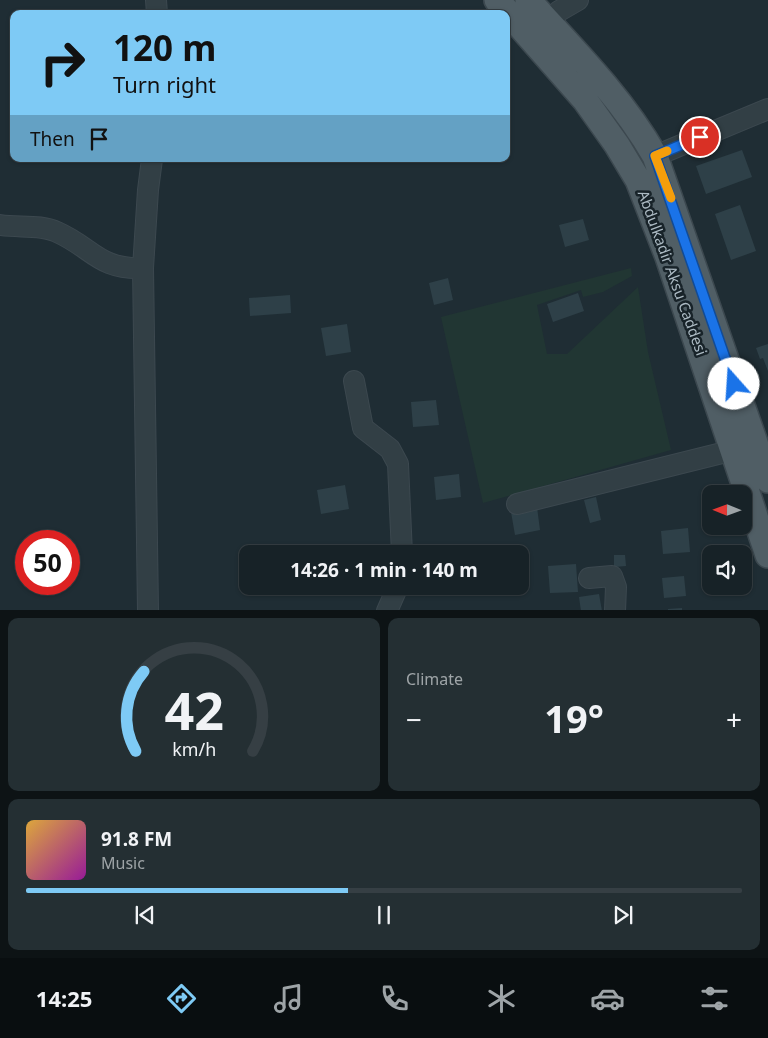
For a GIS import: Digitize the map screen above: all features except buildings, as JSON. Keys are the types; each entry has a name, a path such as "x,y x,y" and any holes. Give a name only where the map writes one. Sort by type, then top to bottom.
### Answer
{"main road":[{"name":"Abdulkadir Aksu Caddesi","path":"497,0 506,10"},
{"name":"Abdulkadir Aksu Caddesi","path":"528,0 609,88 639,128 655,156 752,441 768,555"},
{"name":"Abdulkadir Aksu Caddesi","path":"510,15 585,100 617,145 638,180 768,480"}],"street":[{"path":"549,23 559,11 578,0"},
{"path":"655,156 768,109"},
{"path":"148,610 143,268 152,162"},
{"path":"0,225 56,230 104,263 128,269 143,268"},
{"path":"354,381 363,428 390,449 398,464 402,545"},
{"path":"517,504 752,441"},
{"path":"589,578 612,576 616,586 615,610"},
{"path":"387,610 394,595"}],"green space":[{"path":"631,268 632,276 603,292 583,297 581,290 537,305 547,354 567,354 638,287 648,352 671,450 483,503 441,317"}],"slow traffic":[{"path":"667,151 655,156 671,198"}],"route":[{"path":"700,137 655,156 734,384"}]}
